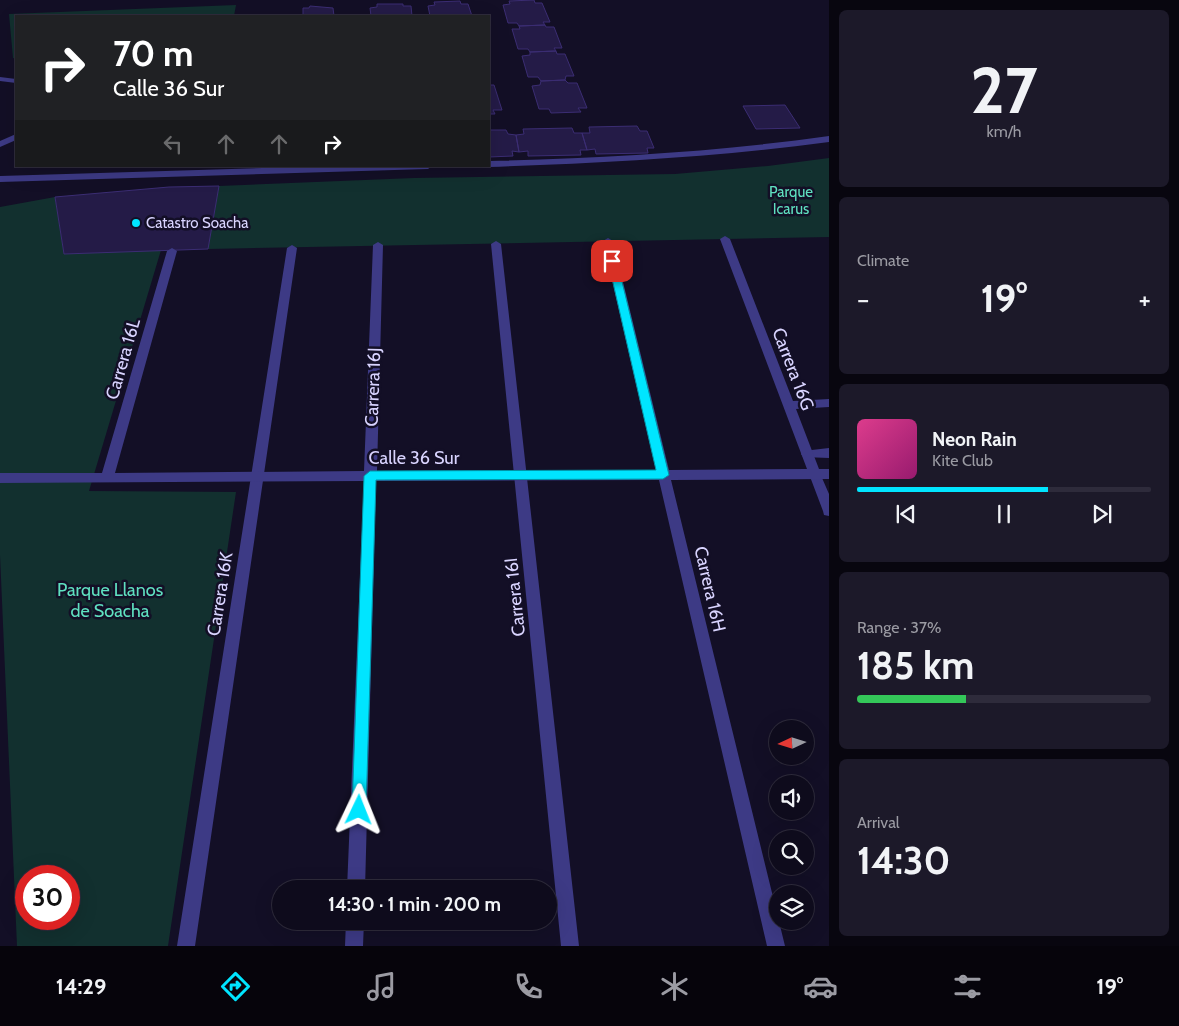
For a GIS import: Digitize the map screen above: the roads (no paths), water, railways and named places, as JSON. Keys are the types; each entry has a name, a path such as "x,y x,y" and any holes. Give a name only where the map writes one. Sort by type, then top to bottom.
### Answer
{"street":[{"path":"0,79 15,81"},
{"path":"0,144 15,137"},
{"path":"490,164 587,161 697,154 829,139"},
{"path":"0,179 391,167"},
{"name":"Carrera 16G","path":"725,239 829,511"},
{"name":"Carrera 16H","path":"608,241 776,946"},
{"name":"Carrera 16I","path":"496,244 570,946"},
{"name":"Carrera 16J","path":"356,880 378,245"},
{"name":"Carrera 16K","path":"186,946 292,248"},
{"name":"Carrera 16L","path":"107,477 172,251"},
{"path":"788,405 829,403"},
{"path":"807,454 829,453"},
{"name":"Calle 36 Sur","path":"0,478 829,474"},
{"path":"354,946 355,930"}],"place":[{"name":"Catastro Soacha","path":"136,223"}],"park label":[{"name":"Parque Icarus","path":"791,200"},
{"name":"Parque Llanos de Soacha","path":"110,600"}]}
